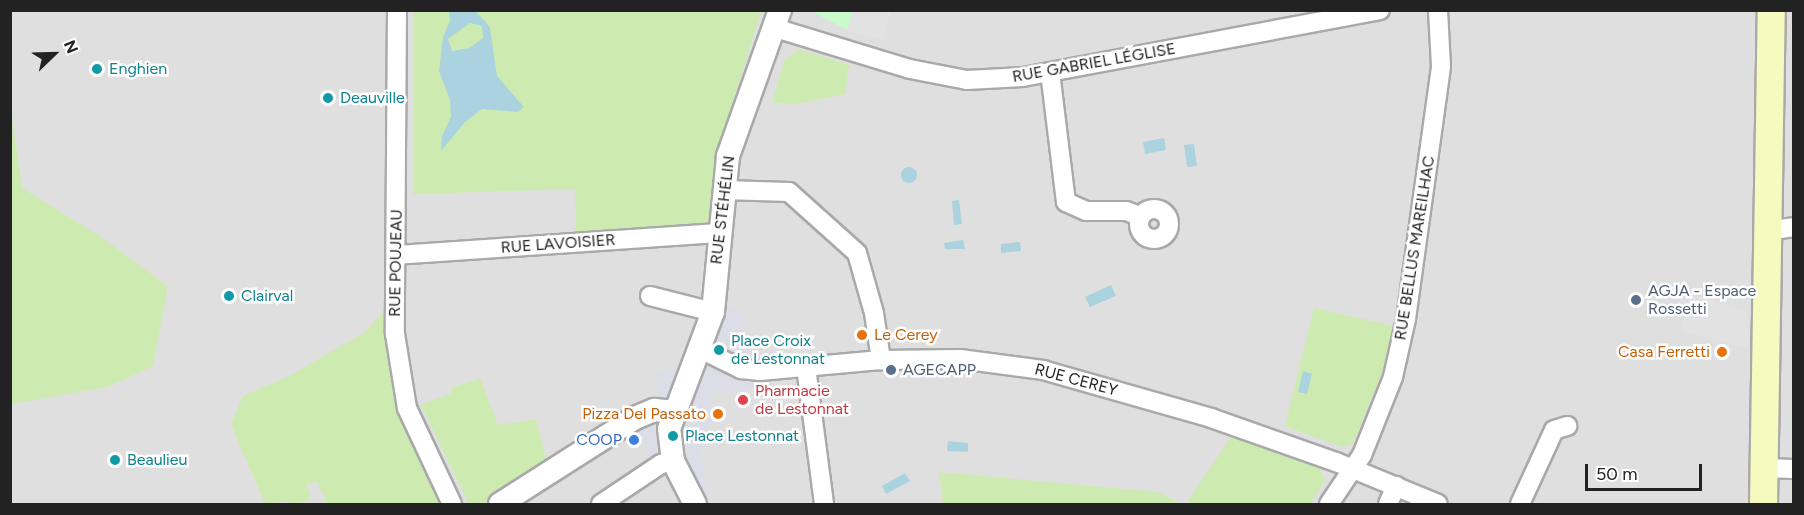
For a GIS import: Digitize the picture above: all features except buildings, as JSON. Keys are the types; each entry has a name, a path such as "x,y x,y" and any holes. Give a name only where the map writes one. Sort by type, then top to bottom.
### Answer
{"main road":[{"path":"1763,504 1771,10"}],"street":[{"name":"RUE POUJEAU","path":"397,10 395,334 407,408 452,504"},
{"name":"RUE GABRIEL LÉGLISE","path":"778,19 910,69 967,80 1050,72 1380,10"},
{"name":"RUE BELLUS MAREILHAC","path":"1329,504 1355,470 1393,377 1408,308 1441,66 1438,10"},
{"name":"RUE STÉHÉLIN","path":"694,504 673,461 669,429 677,412 685,380 700,349 713,312 728,156 746,98 778,19"},
{"path":"1050,72 1066,202 1086,211 1126,211 1140,216"},
{"path":"723,190 789,192 857,253 874,313 881,360"},
{"path":"1766,231 1794,227"},
{"name":"RUE LAVOISIER","path":"396,255 720,233"},
{"path":"650,296 713,312"},
{"name":"RUE CEREY","path":"700,349 741,369 806,367 881,360 982,360 1043,370 1211,418 1355,470 1438,504"},
{"path":"806,367 824,504"},
{"path":"500,504 635,418 654,410 677,412 701,504"},
{"path":"1520,504 1554,430 1568,426"},
{"path":"601,504 661,464 673,461"},
{"path":"1764,468 1794,469"},
{"path":"1388,504 1396,486"}],"shaded area":[{"path":"853,10 891,11 883,41 847,30"},
{"path":"10,11 1793,11 1793,504 11,504"},
{"path":"1691,294 1748,312 1749,349 1681,331"},
{"path":"706,303 741,309 746,343 761,358 768,357 772,388 666,396 710,393 709,423 700,449 707,491 683,504 627,415 658,397 656,374 678,364"}],"green space":[{"path":"413,11 761,11 731,108 712,184 709,219 704,223 576,234 575,189 413,194"},
{"path":"811,11 853,11 847,30"},
{"path":"798,49 849,65 845,94 796,104 772,103 784,61"},
{"path":"11,108 22,188 101,237 168,286 153,366 108,387 11,404"},
{"path":"1314,308 1394,326 1381,376 1353,443 1343,447 1285,426"},
{"path":"385,310 399,411 444,504 327,504 317,482 306,484 311,498 297,504 284,501 265,504 231,424 243,396 289,376 365,332"},
{"path":"480,378 498,425 536,419 547,464 483,504 469,504 421,405 452,393 451,388"},
{"path":"1231,437 1319,468 1325,480 1310,504 1186,504"},
{"path":"939,472 1157,492 1181,504 943,504"}],"water":[{"path":"449,11 475,11 485,21 490,28 497,76 524,107 518,112 482,109 465,122 441,151 442,136 451,117 450,100 439,71 443,37 450,21","holes":["470,23 482,26 483,38 469,48 452,51 448,39"]},
{"path":"1164,138 1166,150 1145,154 1143,142"},
{"path":"1194,144 1197,166 1187,167 1184,145"},
{"path":"909,167 917,175 909,183 901,175"},
{"path":"959,200 962,224 954,225 952,201"},
{"path":"963,240 965,249 945,249 944,243"},
{"path":"1020,242 1021,251 1001,253 1001,244"},
{"path":"1111,285 1116,296 1090,307 1085,297"},
{"path":"1303,371 1312,374 1307,394 1298,392"},
{"path":"948,441 968,443 968,452 947,451"},
{"path":"905,473 910,481 886,494 882,486"}],"place":[{"name":"Enghien","path":"97,69"},
{"name":"Deauville","path":"328,98"},
{"name":"Clairval","path":"229,296"},
{"name":"AGJA - Espace Rossetti","path":"1636,300"},
{"name":"Le Cerey","path":"862,335"},
{"name":"Place Croix de Lestonnat","path":"719,350"},
{"name":"Casa Ferretti","path":"1722,352"},
{"name":"AGECAPP","path":"891,370"},
{"name":"Pharmacie de Lestonnat","path":"743,400"},
{"name":"Pizza Del Passato","path":"718,414"},
{"name":"Place Lestonnat","path":"673,436"},
{"name":"COOP","path":"634,440"},
{"name":"Beaulieu","path":"115,460"}]}
